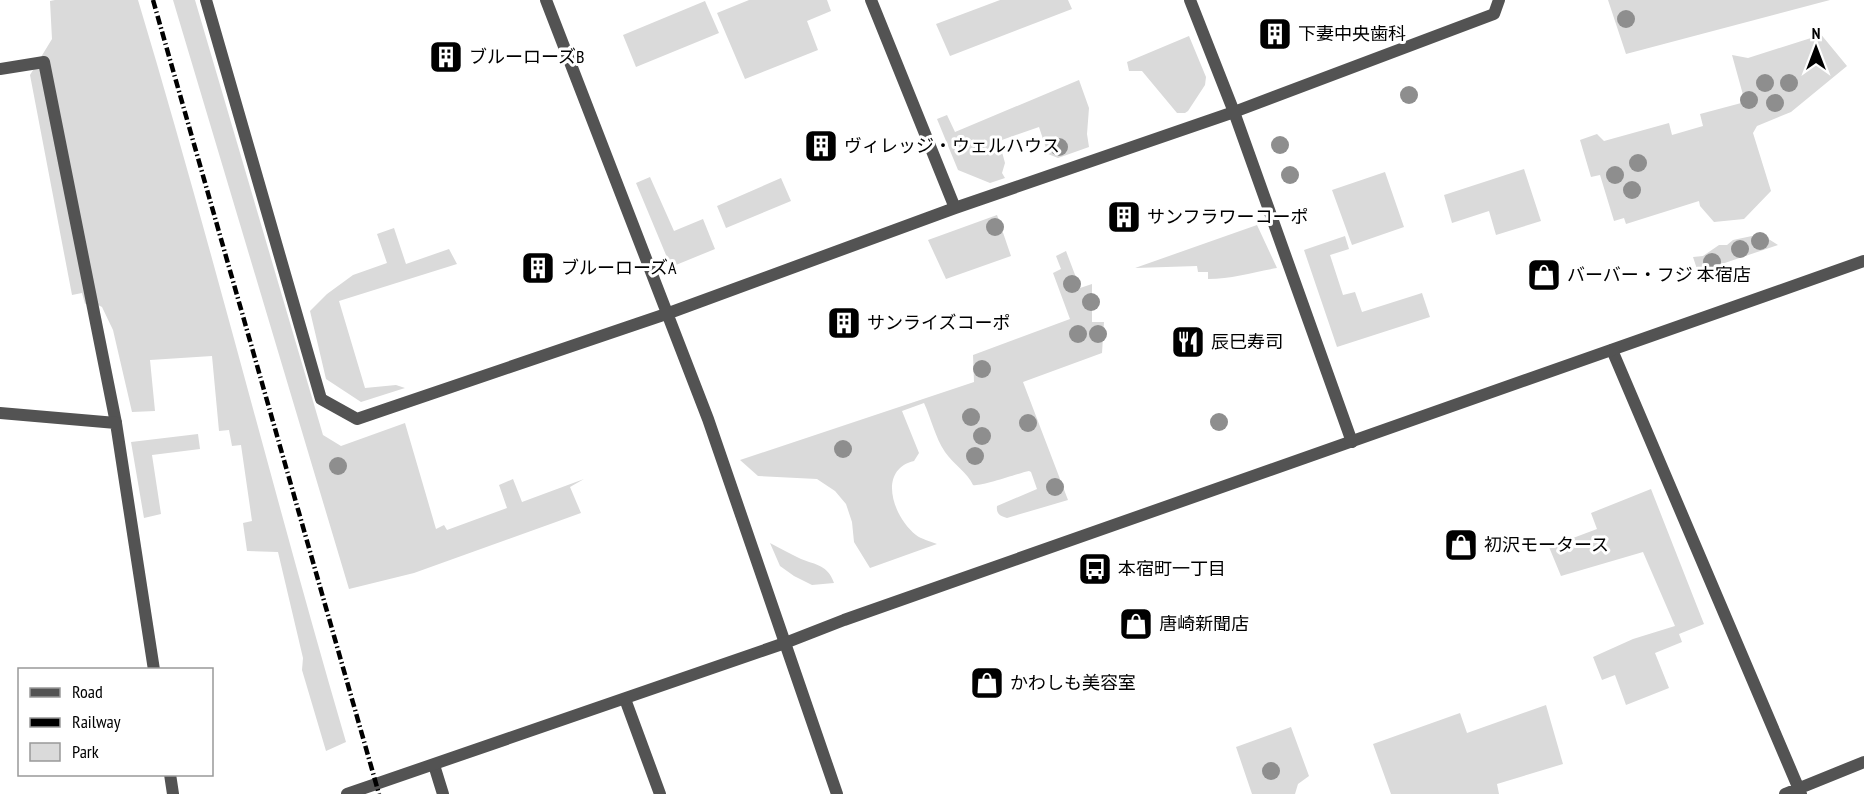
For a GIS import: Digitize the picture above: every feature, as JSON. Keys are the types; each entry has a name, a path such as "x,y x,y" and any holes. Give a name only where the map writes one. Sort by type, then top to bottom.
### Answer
{"street":[{"path":"206,0 321,399 357,419 669,313 955,208 1234,112 1494,14 1499,0"},
{"path":"546,0 669,313 708,419 837,794"},
{"path":"871,0 955,208"},
{"path":"1190,0 1234,112 1352,442"},
{"path":"0,69 45,62 116,423 154,668"},
{"path":"347,794 786,643 844,620 1864,261"},
{"path":"1612,350 1800,792"},
{"path":"0,413 116,423"},
{"path":"625,699 660,794"},
{"path":"1785,794 1800,792 1864,762"},
{"path":"434,765 442,794"},
{"path":"170,776 173,794"}],"green space":[{"path":"138,0 192,185 346,742 326,751 302,670 303,658 278,552 247,551 243,523 252,521 241,445 232,446 229,430 219,431 212,356 150,360 155,411 132,412 113,330 102,307 92,302 85,304 82,293 72,295 30,75 52,39 50,1"},
{"path":"173,0 195,0 323,435 341,446 405,423 436,529 444,525 447,530 507,508 499,485 513,479 522,502 584,479 570,487 581,513 414,573 349,589"},
{"path":"749,0 827,0 831,11 807,21 818,50 745,79 717,13"},
{"path":"1000,0 1068,0 1072,9 950,56 936,24"},
{"path":"1608,0 1830,0 1626,54"},
{"path":"705,1 719,33 636,67 623,35"},
{"path":"1819,32 1847,66 1791,112 1757,126 1753,133 1771,191 1744,219 1714,222 1700,206 1699,201 1626,224 1624,218 1614,221 1600,175 1591,177 1580,140 1597,134 1604,141 1669,123 1672,135 1703,126 1700,114 1745,102 1732,55 1748,58 1811,38"},
{"path":"1189,36 1206,77 1205,85 1188,111 1177,113 1142,71 1129,71 1127,62"},
{"path":"1079,80 1089,108 1087,134 1089,147 1058,158 1048,154 1039,127 999,141 1005,163 1002,173 1005,178 990,183 958,170 937,119 947,115 955,132"},
{"path":"1524,169 1541,221 1496,235 1489,211 1452,223 1444,195"},
{"path":"1385,172 1404,227 1352,245 1332,190"},
{"path":"650,177 674,231 703,219 715,249 671,267 636,183"},
{"path":"781,178 791,201 726,228 717,206"},
{"path":"997,215 1011,256 946,279 928,240"},
{"path":"1257,225 1277,268 1234,277 1208,279 1208,272 1198,272 1197,266 1135,268"},
{"path":"394,228 406,264 449,249 457,264 339,301 365,388 396,385 405,388 361,402 326,379 310,311 327,294 353,275 387,263 377,234"},
{"path":"1345,236 1349,249 1330,255 1343,295 1355,292 1362,312 1422,293 1430,317 1337,347 1304,250"},
{"path":"1752,236 1767,238 1778,245 1698,272 1693,257 1703,256 1719,245 1727,245 1733,240"},
{"path":"1066,251 1080,288 1092,284 1092,322 1104,322 1102,353 1023,382 1068,500 1007,518 1000,515 997,506 1037,489 1031,472 973,485 942,446 924,403 902,411 919,453 914,461 903,466 895,474 892,484 893,495 901,517 908,527 918,536 937,544 870,568 854,542 852,522 846,504 835,491 817,479 758,476 740,460 974,382 973,355 1070,319 1053,273 1061,269 1056,256"},
{"path":"198,434 200,449 152,455 161,514 144,518 131,442"},
{"path":"1651,489 1704,624 1679,634 1682,642 1655,653 1669,688 1626,705 1615,675 1602,680 1593,657 1633,639 1675,626 1643,552 1561,576 1549,547 1597,529 1591,513"},
{"path":"770,543 801,559 821,566 828,572 834,583 812,585 794,576 780,566"},
{"path":"1546,705 1563,764 1497,784 1499,794 1391,794 1373,744 1460,713 1467,733"},
{"path":"1291,727 1309,776 1298,784 1295,794 1252,794 1236,747"}],"railway":[{"path":"153,0 379,794"}],"place":[{"name":"下妻中央歯科","path":"1275,34"},
{"name":"ブルーローズB","path":"446,57"},
{"name":"ヴィレッジ・ウェルハウス","path":"821,146"},
{"name":"サンフラワーコーポ","path":"1124,217"},
{"name":"ブルーローズA","path":"538,268"},
{"name":"バーバー・フジ 本宿店","path":"1544,275"},
{"name":"サンライズコーポ","path":"844,323"},
{"name":"辰巳寿司","path":"1188,342"},
{"name":"初沢モータース","path":"1461,545"},
{"name":"本宿町一丁目","path":"1095,569"},
{"name":"唐崎新聞店","path":"1136,624"},
{"name":"かわしも美容室","path":"987,683"}]}
